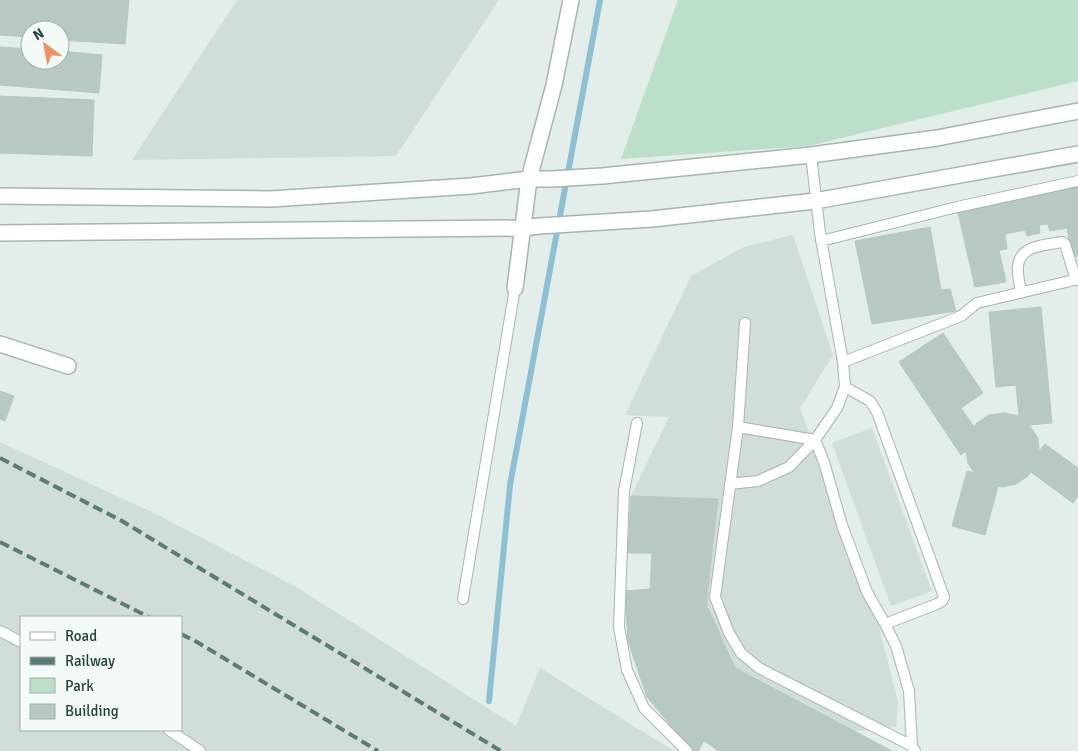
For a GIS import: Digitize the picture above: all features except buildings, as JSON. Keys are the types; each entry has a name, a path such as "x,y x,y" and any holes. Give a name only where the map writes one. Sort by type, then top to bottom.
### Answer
{"street":[{"path":"515,288 530,179 554,85 571,0"},
{"path":"0,196 270,198 471,186 530,179 602,176 811,155 937,138 1078,111"},
{"path":"0,233 523,228 652,219 815,201 1078,154"},
{"path":"0,344 68,366"}],"lane":[{"path":"730,484 758,481 789,467 815,440 837,408 845,387 843,362 815,201 811,155"},
{"path":"821,241 957,206 1078,181"},
{"path":"843,362 962,316 977,303 1021,293 1077,280 1065,244 1062,242 1031,248 1020,257 1017,267 1021,293"},
{"path":"463,599 515,288"},
{"path":"745,323 738,427 716,597 729,633 741,653 759,668 914,748"},
{"path":"845,387 870,401 877,412 944,597 937,604 886,624"},
{"path":"637,423 624,491 619,627 626,670 644,708 686,751"},
{"path":"738,427 815,440"},
{"path":"815,440 824,462 842,525 867,592 886,624 896,646 909,691 914,748"},
{"path":"0,631 20,641"},
{"path":"171,731 200,751"}],"shaded area":[{"path":"237,0 499,0 396,156 132,160"},
{"path":"793,235 833,355 800,408 873,603 898,703 896,727 855,731 735,668 707,606 718,499 631,496 669,417 625,415 691,276 744,247"},
{"path":"872,428 932,591 891,606 832,443"},
{"path":"0,442 156,514 298,588 516,726 540,668 674,751 0,751"}],"green space":[{"path":"678,0 1078,0 1078,81 808,146 621,159"}],"waterway":[{"path":"489,701 510,485 600,0"}],"railway":[{"path":"0,458 122,521 501,751"},
{"path":"0,542 147,616"},
{"path":"182,634 378,751"}]}
